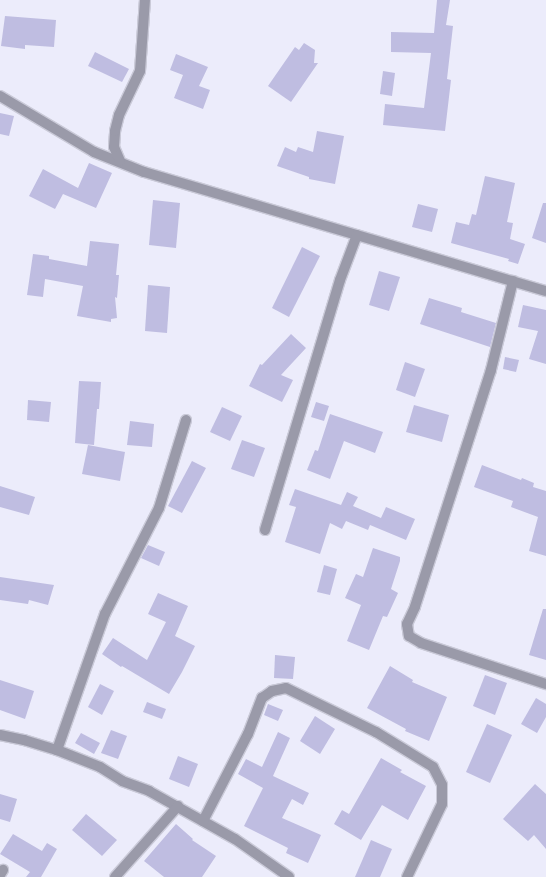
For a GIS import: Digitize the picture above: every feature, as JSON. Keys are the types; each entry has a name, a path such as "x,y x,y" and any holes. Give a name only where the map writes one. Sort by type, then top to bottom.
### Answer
{"street":[{"path":"120,161 114,148 115,131 119,115 140,71 145,0"},
{"path":"0,96 94,152 120,161 144,172 546,291"},
{"path":"265,530 340,280 357,235"},
{"path":"513,281 491,370 415,607 407,624 409,636 421,643 546,684"},
{"path":"57,750 105,614 158,508 186,420"},
{"path":"203,821 248,734 262,698 272,691 286,688 382,735 433,767 442,785 442,804 407,877"},
{"path":"0,735 24,740 57,750 100,767 122,781 149,791 235,839 289,877"},
{"path":"114,877 178,806"}],"building":[{"path":"437,0 450,0 446,25 453,26 447,79 451,80 445,131 383,125 385,104 424,108 431,53 391,52 391,32 434,33"},
{"path":"5,16 56,20 54,47 25,45 25,49 1,46"},
{"path":"304,43 315,50 314,63 318,63 291,102 268,86 295,47 299,50"},
{"path":"95,52 129,69 122,82 88,66"},
{"path":"176,54 208,67 199,86 210,90 203,109 174,98 183,75 170,70"},
{"path":"383,71 395,73 392,96 380,94"},
{"path":"0,113 14,116 9,136 0,134"},
{"path":"317,131 344,136 335,184 309,179 309,177 277,166 285,147 296,152 298,147 313,152"},
{"path":"89,163 112,173 96,208 63,194 55,209 29,196 43,169 78,188"},
{"path":"485,176 515,183 507,222 513,223 510,239 525,244 518,264 508,261 509,259 451,243 456,222 469,225 472,214 476,215"},
{"path":"153,200 180,203 176,248 149,245"},
{"path":"543,203 546,203 546,243 532,238"},
{"path":"418,204 438,209 432,232 412,227"},
{"path":"90,241 119,244 116,275 119,275 117,298 115,297 117,318 111,319 111,322 77,316 83,286 45,279 43,297 27,295 33,254 49,256 49,259 87,266"},
{"path":"302,247 320,256 289,317 272,308"},
{"path":"379,271 400,277 389,311 369,305"},
{"path":"148,285 170,287 167,333 145,331"},
{"path":"429,298 462,308 461,312 496,323 490,347 420,324"},
{"path":"523,305 546,310 546,364 529,359 538,331 518,327"},
{"path":"291,334 306,348 281,375 293,380 282,402 249,386 260,364 262,365"},
{"path":"505,357 519,360 516,372 503,369"},
{"path":"405,362 425,369 415,397 396,390"},
{"path":"79,381 101,382 94,445 75,443"},
{"path":"28,400 51,402 49,422 27,420"},
{"path":"316,402 329,406 324,421 311,417"},
{"path":"414,405 449,415 442,442 406,432"},
{"path":"222,407 242,416 230,441 210,432"},
{"path":"330,414 383,432 375,453 344,441 330,479 307,470 315,450 318,451"},
{"path":"130,421 154,424 152,447 127,445"},
{"path":"242,440 265,448 254,477 231,469"},
{"path":"88,445 125,452 120,481 82,474"},
{"path":"192,461 206,468 182,513 168,506"},
{"path":"482,465 521,480 522,478 534,483 533,487 546,491 546,556 529,551 538,517 511,507 513,501 474,487"},
{"path":"0,486 35,497 29,515 0,507"},
{"path":"295,489 341,505 347,492 358,497 353,506 381,518 386,507 415,519 406,540 370,525 368,530 346,521 342,529 330,523 320,554 285,542 296,507 289,505"},
{"path":"148,545 165,552 159,566 141,558"},
{"path":"373,548 400,557 400,561 391,589 398,593 387,617 383,616 369,650 347,641 361,605 345,598 356,574 363,577"},
{"path":"324,565 337,569 330,595 317,592"},
{"path":"0,577 54,585 48,605 29,600 28,604 0,600"},
{"path":"158,593 188,606 175,636 195,646 169,694 122,666 121,667 102,654 113,638 147,660 166,622 148,614"},
{"path":"543,609 546,609 546,660 529,655"},
{"path":"275,655 295,657 293,679 274,678"},
{"path":"390,666 413,680 412,682 447,697 429,741 405,731 406,729 367,708"},
{"path":"485,675 507,683 495,715 473,706"},
{"path":"0,680 34,691 25,719 0,710"},
{"path":"100,684 114,691 102,715 88,707"},
{"path":"536,698 546,704 546,717 537,733 521,724"},
{"path":"147,702 166,709 162,719 143,712"},
{"path":"268,704 283,710 278,721 264,715"},
{"path":"315,716 335,729 320,754 300,741"},
{"path":"487,724 512,735 490,783 466,772"},
{"path":"111,730 127,736 118,759 101,753"},
{"path":"278,732 290,738 273,776 309,793 303,805 292,799 282,818 321,835 308,863 286,853 288,848 244,826 263,788 238,774 246,759 262,767"},
{"path":"81,733 100,743 94,754 75,743"},
{"path":"178,756 198,764 189,787 169,779"},
{"path":"381,758 402,770 400,772 426,786 408,820 382,805 361,840 334,824 342,810 349,814"},
{"path":"535,784 546,794 546,849 534,835 528,841 503,819"},
{"path":"0,794 17,799 10,822 0,819"},
{"path":"86,814 117,840 102,856 72,830"},
{"path":"176,824 193,839 192,840 216,856 202,877 164,877 144,861"},
{"path":"13,834 42,851 47,843 57,849 41,877 26,877 30,872 0,854"},
{"path":"371,840 392,849 380,877 355,877"}]}
